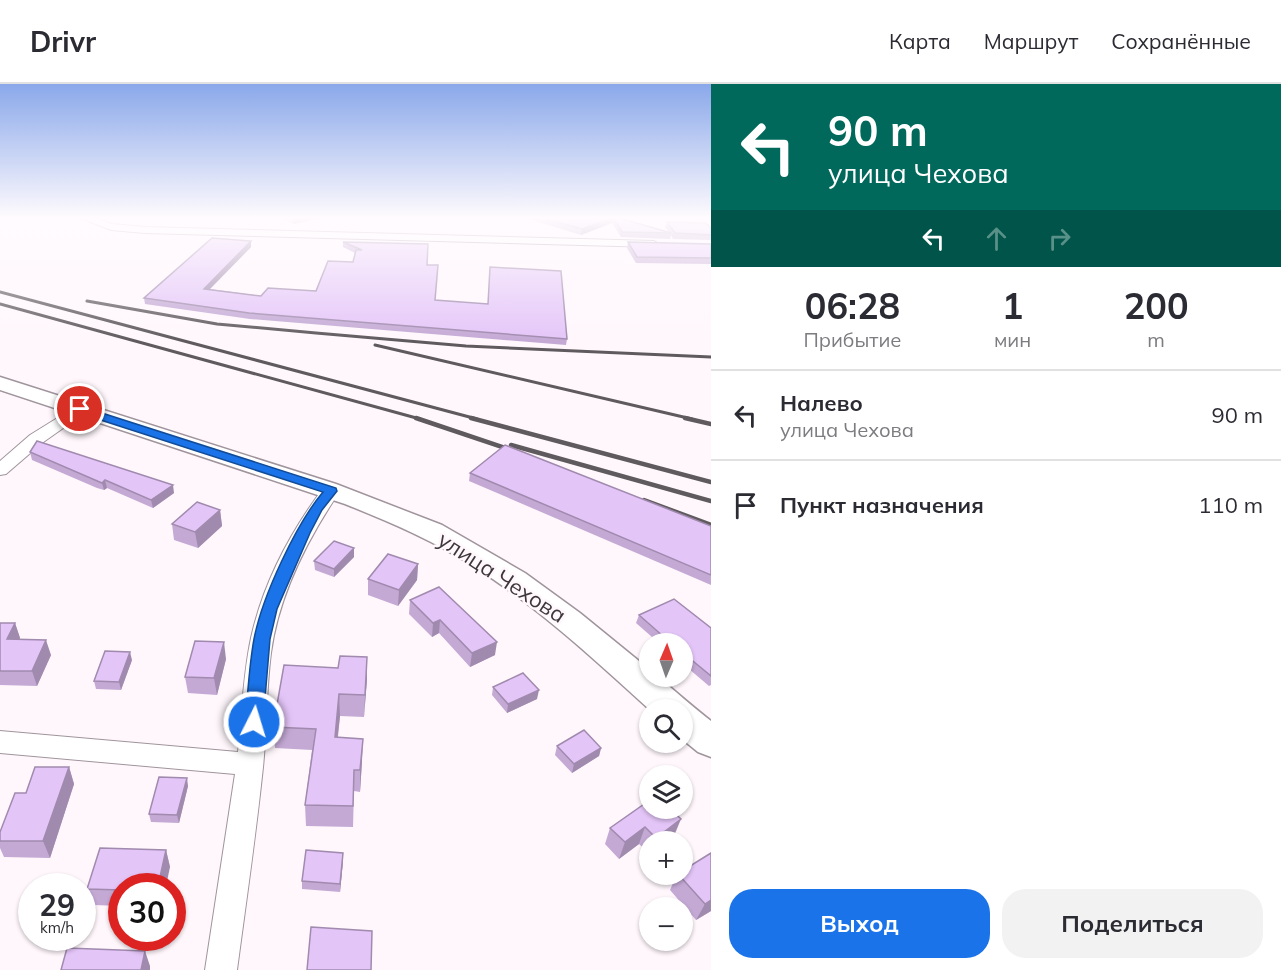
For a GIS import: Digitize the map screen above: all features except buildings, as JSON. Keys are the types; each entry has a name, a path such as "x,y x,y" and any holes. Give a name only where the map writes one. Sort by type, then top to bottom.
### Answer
{"main road":[{"name":"улица Чехова","path":"0,383 331,491 394,514 458,544 577,627 660,699"},
{"path":"693,727 711,742"}],"street":[{"path":"0,470 36,439 80,409"},
{"path":"221,970 250,764 262,639 269,609 303,533 316,508 331,491"},
{"path":"0,742 250,764"}],"railway":[{"path":"0,292 477,419"},
{"path":"87,301 217,324 316,333 466,346 711,357"},
{"path":"0,304 420,419"},
{"path":"375,345 692,419"},
{"path":"416,418 517,452"},
{"path":"471,418 711,482"},
{"path":"685,418 711,424"},
{"path":"511,445 711,501"},
{"path":"644,500 711,525"}],"route":[{"path":"80,409 331,491 316,508 269,609 262,639 254,722"}]}
